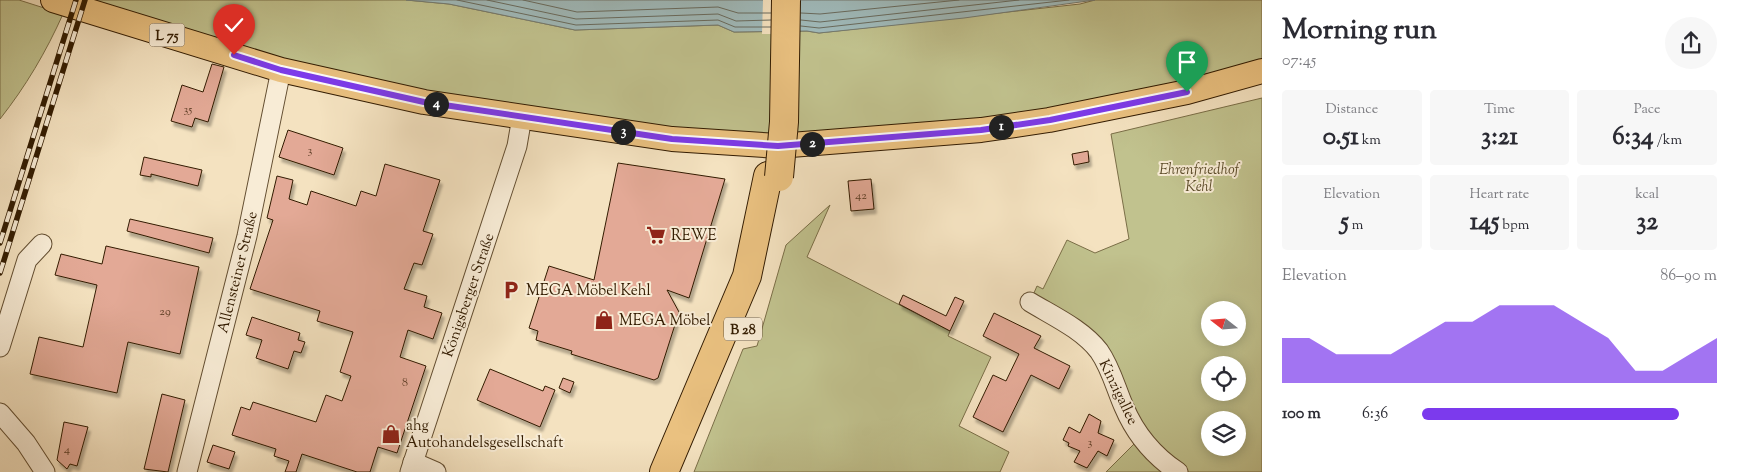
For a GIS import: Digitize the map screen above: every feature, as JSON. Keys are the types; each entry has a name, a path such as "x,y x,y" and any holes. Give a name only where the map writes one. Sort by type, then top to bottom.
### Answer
{"highway":[{"name":"B 28","path":"680,472 754,299 770,245 773,176 774,0"},
{"name":"B 28","path":"664,472 748,276 773,176 784,122 786,0"}],"main road":[{"name":"L 75","path":"53,0 281,70 424,102 672,139 778,146 830,144 981,130 1050,120 1187,92 1262,70"}],"street":[{"name":"Allensteiner Straße","path":"187,472 247,236 281,70"},
{"name":"Königsberger Straße","path":"411,467 514,155 522,117"},
{"path":"0,347 27,260 42,244"},
{"name":"Kinzigallee","path":"1030,302 1069,325 1093,344 1108,366 1133,424 1156,454 1178,472"},
{"path":"0,413 26,443 45,472"},
{"path":"411,467 436,472"}],"green space":[{"path":"0,0 19,0 63,14 35,68 0,119"},
{"path":"74,0 406,0 449,4 575,30 718,25 734,32 807,31 819,33 1080,4 1095,0 1262,0 1262,64 1014,118 756,137 476,105 311,66"},
{"name":"Ehrenfriedhof Kehl","path":"1262,98 1262,472 1106,472 1135,443 1088,347 1030,302 1037,286 1043,289 1067,240 1095,253 1129,239 1111,134"},
{"path":"830,205 807,257 950,331 948,336 991,357 959,426 1009,452 1000,472 694,472 743,349 757,346 786,245"}],"water":[{"path":"406,0 1095,0 964,18 819,33 807,31 734,32 718,25 575,30 449,4"}],"pier":[{"path":"763,0 798,0 797,34 762,34"}],"building":[{"path":"212,64 224,67 208,122 195,118 192,127 171,121 182,85 203,92"},
{"path":"288,130 343,148 334,175 279,157"},
{"path":"1088,151 1089,162 1074,165 1072,154"},
{"path":"144,157 202,170 198,186 151,174 151,177 140,175"},
{"path":"618,163 725,179 689,298 667,290 679,312 658,378 654,380 571,354 572,351 536,340 538,331 529,328 549,266 594,280"},
{"path":"385,164 440,180 423,231 433,234 422,265 414,263 404,289 427,296 424,307 442,313 433,339 408,330 400,357 426,366 397,453 378,447 370,472 357,472 302,454 296,472 285,472 289,461 274,456 276,449 232,435 241,407 250,410 253,402 316,422 326,395 342,401 351,376 340,372 353,332 317,321 320,311 250,289 273,220 267,218 277,176 293,180 289,199 307,205 311,191 356,206 361,191 376,196"},
{"path":"871,179 874,209 851,211 848,181"},
{"path":"130,219 213,238 209,253 127,231"},
{"path":"106,246 199,267 180,354 128,342 117,393 30,374 39,337 83,347 97,285 55,275 61,254 102,264"},
{"path":"903,295 946,316 955,297 964,301 950,331 899,304"},
{"path":"994,313 1041,336 1034,348 1070,366 1059,389 1031,375 1003,432 973,417 993,375 1006,381 1019,354 983,336"},
{"path":"252,317 300,333 298,340 305,342 301,353 294,351 288,369 256,358 262,340 246,335"},
{"path":"490,369 543,391 545,386 555,390 540,427 477,400"},
{"path":"563,378 574,382 570,393 559,388"},
{"path":"162,394 185,400 168,472 144,469"},
{"path":"1089,414 1101,421 1098,433 1114,440 1107,456 1098,451 1087,468 1074,462 1080,451 1068,446 1069,443 1063,440 1069,427 1080,433"},
{"path":"64,422 88,427 77,466 70,464 67,469 57,460"},
{"path":"213,445 235,452 229,469 207,462"}],"railway":[{"path":"0,243 76,0"},
{"path":"0,273 85,0"}],"place":[{"name":"REWE","path":"656,235"},
{"name":"MEGA Möbel Kehl","path":"511,290"},
{"name":"MEGA Möbel","path":"604,320"},
{"name":"ahg Autohandelsgesellschaft","path":"391,434"}],"route":[{"path":"234,55 281,70 424,102 672,139 778,146 830,144 981,130 1050,120 1187,92"}]}
